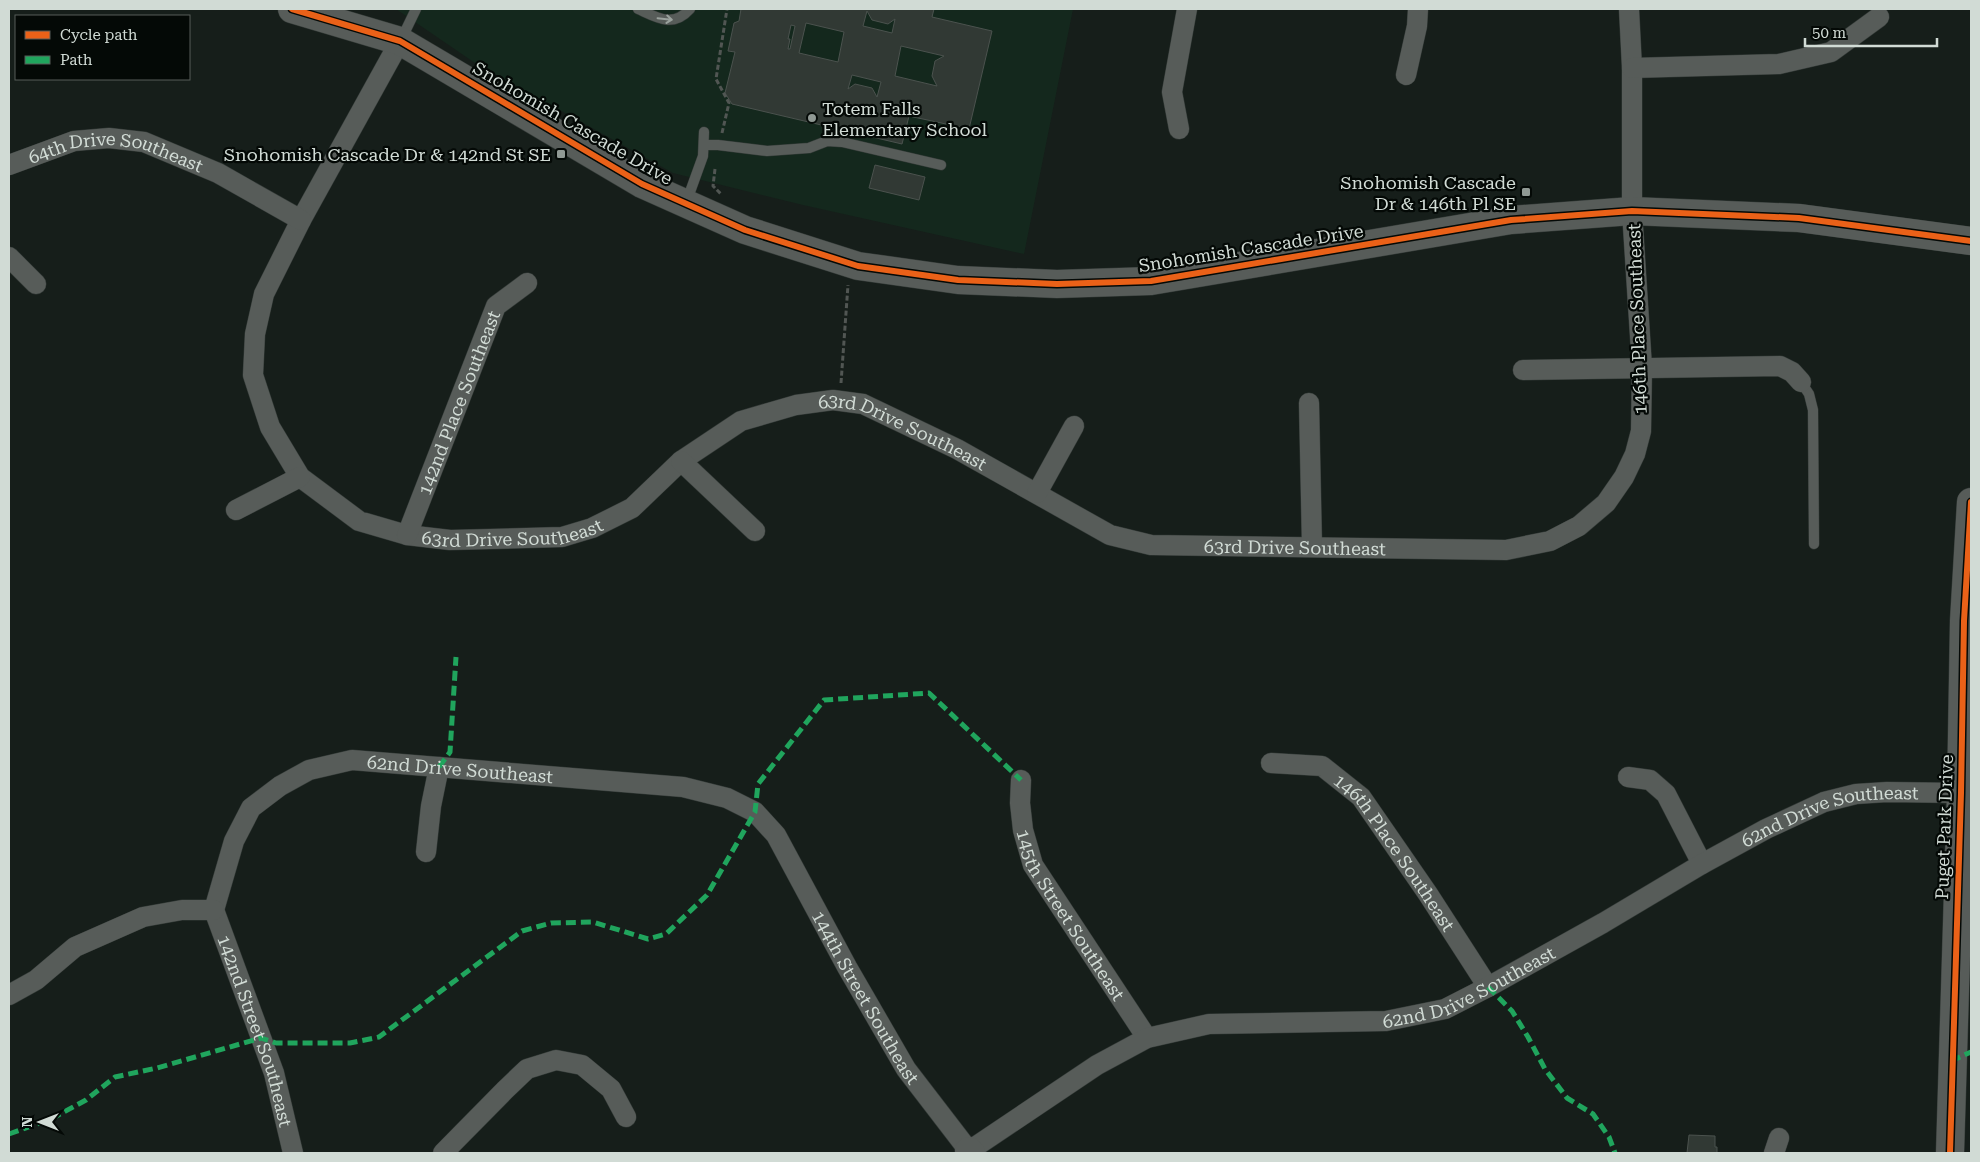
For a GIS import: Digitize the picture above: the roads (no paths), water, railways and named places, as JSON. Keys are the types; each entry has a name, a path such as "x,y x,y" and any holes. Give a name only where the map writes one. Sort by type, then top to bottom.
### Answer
{"street":[{"name":"Snohomish Cascade Drive","path":"292,9 400,40 642,184 746,230 858,266 958,280 1057,284 1151,281 1511,220 1632,211 1799,218 1971,241"},
{"path":"1179,129 1172,92 1187,9"},
{"path":"1406,75 1417,26 1418,9"},
{"name":"146th Place Southeast","path":"1624,477 1635,454 1641,431 1642,367 1632,211 1632,68 1629,9"},
{"path":"1632,68 1779,64 1831,52 1879,17"},
{"path":"301,220 400,40"},
{"name":"64th Drive Southeast","path":"9,165 74,141 109,138 144,142 218,173 301,220"},
{"name":"63rd Drive Southeast","path":"301,220 264,294 255,334 253,376 270,426 300,477 359,521 407,535 450,540 562,537 592,528 632,508 681,461 741,421 796,405 833,400 863,404 957,449 1110,535 1152,544 1506,550 1550,541 1579,526 1606,502 1624,477"},
{"path":"9,256 36,284"},
{"name":"142nd Place Southeast","path":"407,535 496,306 527,283"},
{"path":"1523,370 1780,366 1792,372 1801,382"},
{"path":"1309,403 1312,546"},
{"path":"1037,493 1074,426"},
{"path":"681,461 755,532"},
{"path":"236,510 300,477"},
{"name":"Puget Park Drive","path":"1950,1153 1961,793 1964,621 1971,502"},
{"name":"62nd Drive Southeast","path":"214,910 234,841 251,808 280,786 309,770 352,760 683,787 727,798 755,812 776,835"},
{"name":"146th Place Southeast","path":"1271,763 1322,766 1361,796 1428,894 1488,987"},
{"path":"426,852 431,806 439,767"},
{"path":"1628,777 1650,780 1666,794 1702,864"},
{"name":"145th Street Southeast","path":"1021,780 1020,803 1023,830 1033,865 1147,1038"},
{"name":"62nd Drive Southeast","path":"969,1152 1097,1065 1147,1038 1209,1024 1386,1021 1445,1008 1488,987 1603,923 1702,864 1766,829 1824,802 1856,794 1887,792 1961,793"},
{"name":"144th Street Southeast","path":"776,835 847,967 906,1069 969,1152"},
{"path":"9,996 36,980 75,947 143,918 182,910 214,910"},
{"name":"142nd Street Southeast","path":"214,910 274,1073 293,1153"},
{"path":"443,1153 528,1069 556,1060 582,1065 611,1089 626,1117"}],"lane":[{"path":"400,40 416,9"},
{"path":"638,9 665,20 681,18 690,9"},
{"path":"685,204 703,156 704,132"},
{"path":"704,145 720,145 767,151 809,148 827,141 842,142 941,165"},
{"path":"1801,382 1809,394 1813,410 1814,544"}],"place":[{"name":"Totem Falls Elementary School","path":"812,118"},
{"name":"Snohomish Cascade Dr & 142nd St SE","path":"561,154"},
{"name":"Snohomish Cascade Dr & 146th Pl SE","path":"1526,192"}]}
